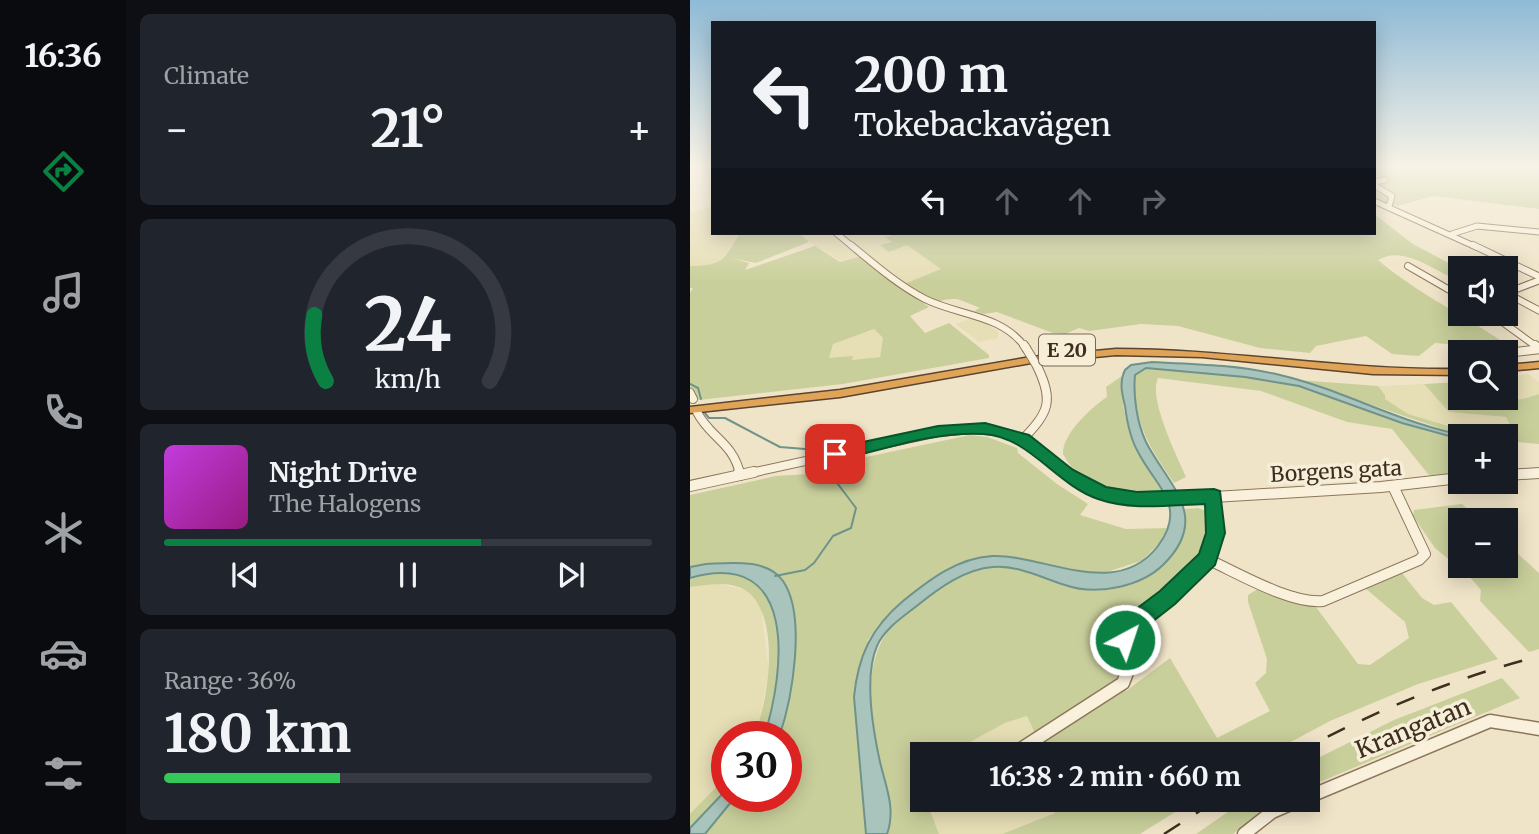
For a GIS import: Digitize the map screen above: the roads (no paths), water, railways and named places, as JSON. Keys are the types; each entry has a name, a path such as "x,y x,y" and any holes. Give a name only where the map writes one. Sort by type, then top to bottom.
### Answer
{"highway":[{"name":"E 20","path":"692,404 840,394 1002,364 1112,352 1205,354 1351,371 1448,370"},
{"path":"1518,365 1539,362"}],"street":[{"path":"1386,205 1452,234 1539,279"},
{"path":"1452,234 1478,226 1539,232"},
{"path":"690,486 954,429 985,428 1023,439 1040,422 1048,406 1048,390 1037,366 1018,337 1002,326 943,307 916,295 839,235"},
{"path":"1408,266 1448,289"},
{"path":"1518,287 1539,279"},
{"path":"1518,299 1539,311"},
{"path":"1508,326 1539,349"},
{"path":"1518,352 1539,349"},
{"path":"692,404 703,426 719,435 732,450 739,463 740,475"},
{"name":"Borgens gata","path":"1023,439 1088,488 1117,498 1196,498 1394,486 1448,479"},
{"path":"1518,474 1539,473"},
{"path":"1207,559 1294,597 1323,601 1419,560 1426,554 1394,486"},
{"path":"1032,742 1123,683 1130,669 1126,631 1176,590 1207,559 1216,533 1214,496"},
{"name":"Krangatan","path":"1320,791 1490,721 1539,729"},
{"path":"1244,834 1272,812"}],"water":[{"path":"1152,362 1200,364 1280,375 1448,432 1448,436 1402,423 1299,386 1245,377 1146,368 1135,375 1136,409 1143,435 1174,486 1185,515 1184,531 1178,547 1164,564 1143,579 1104,589 1077,588 1012,568 993,567 972,571 944,586 895,623 877,646 870,687 875,735 889,798 890,825 887,834 866,834 854,697 859,669 868,644 874,632 892,611 944,571 967,561 992,556 1012,557 1079,571 1101,573 1122,570 1141,562 1158,546 1166,532 1170,508 1138,452 1128,424 1122,379 1125,370 1131,365"},
{"path":"726,563 758,565 768,568 783,581 790,596 796,636 792,681 784,721 768,721 777,680 779,650 776,621 767,597 750,580 725,573 690,578 690,567"},
{"path":"711,806 711,812 723,812 705,834 690,834 690,828"}],"waterway":[{"path":"690,384 698,388 701,399"},
{"path":"704,412 709,418 725,418 780,447 805,449"},
{"path":"775,576 805,570 814,563 833,536 851,528 856,508 828,471"}],"railway":[{"path":"1318,742 1414,697 1540,656"},
{"path":"1164,834 1198,812"}]}
